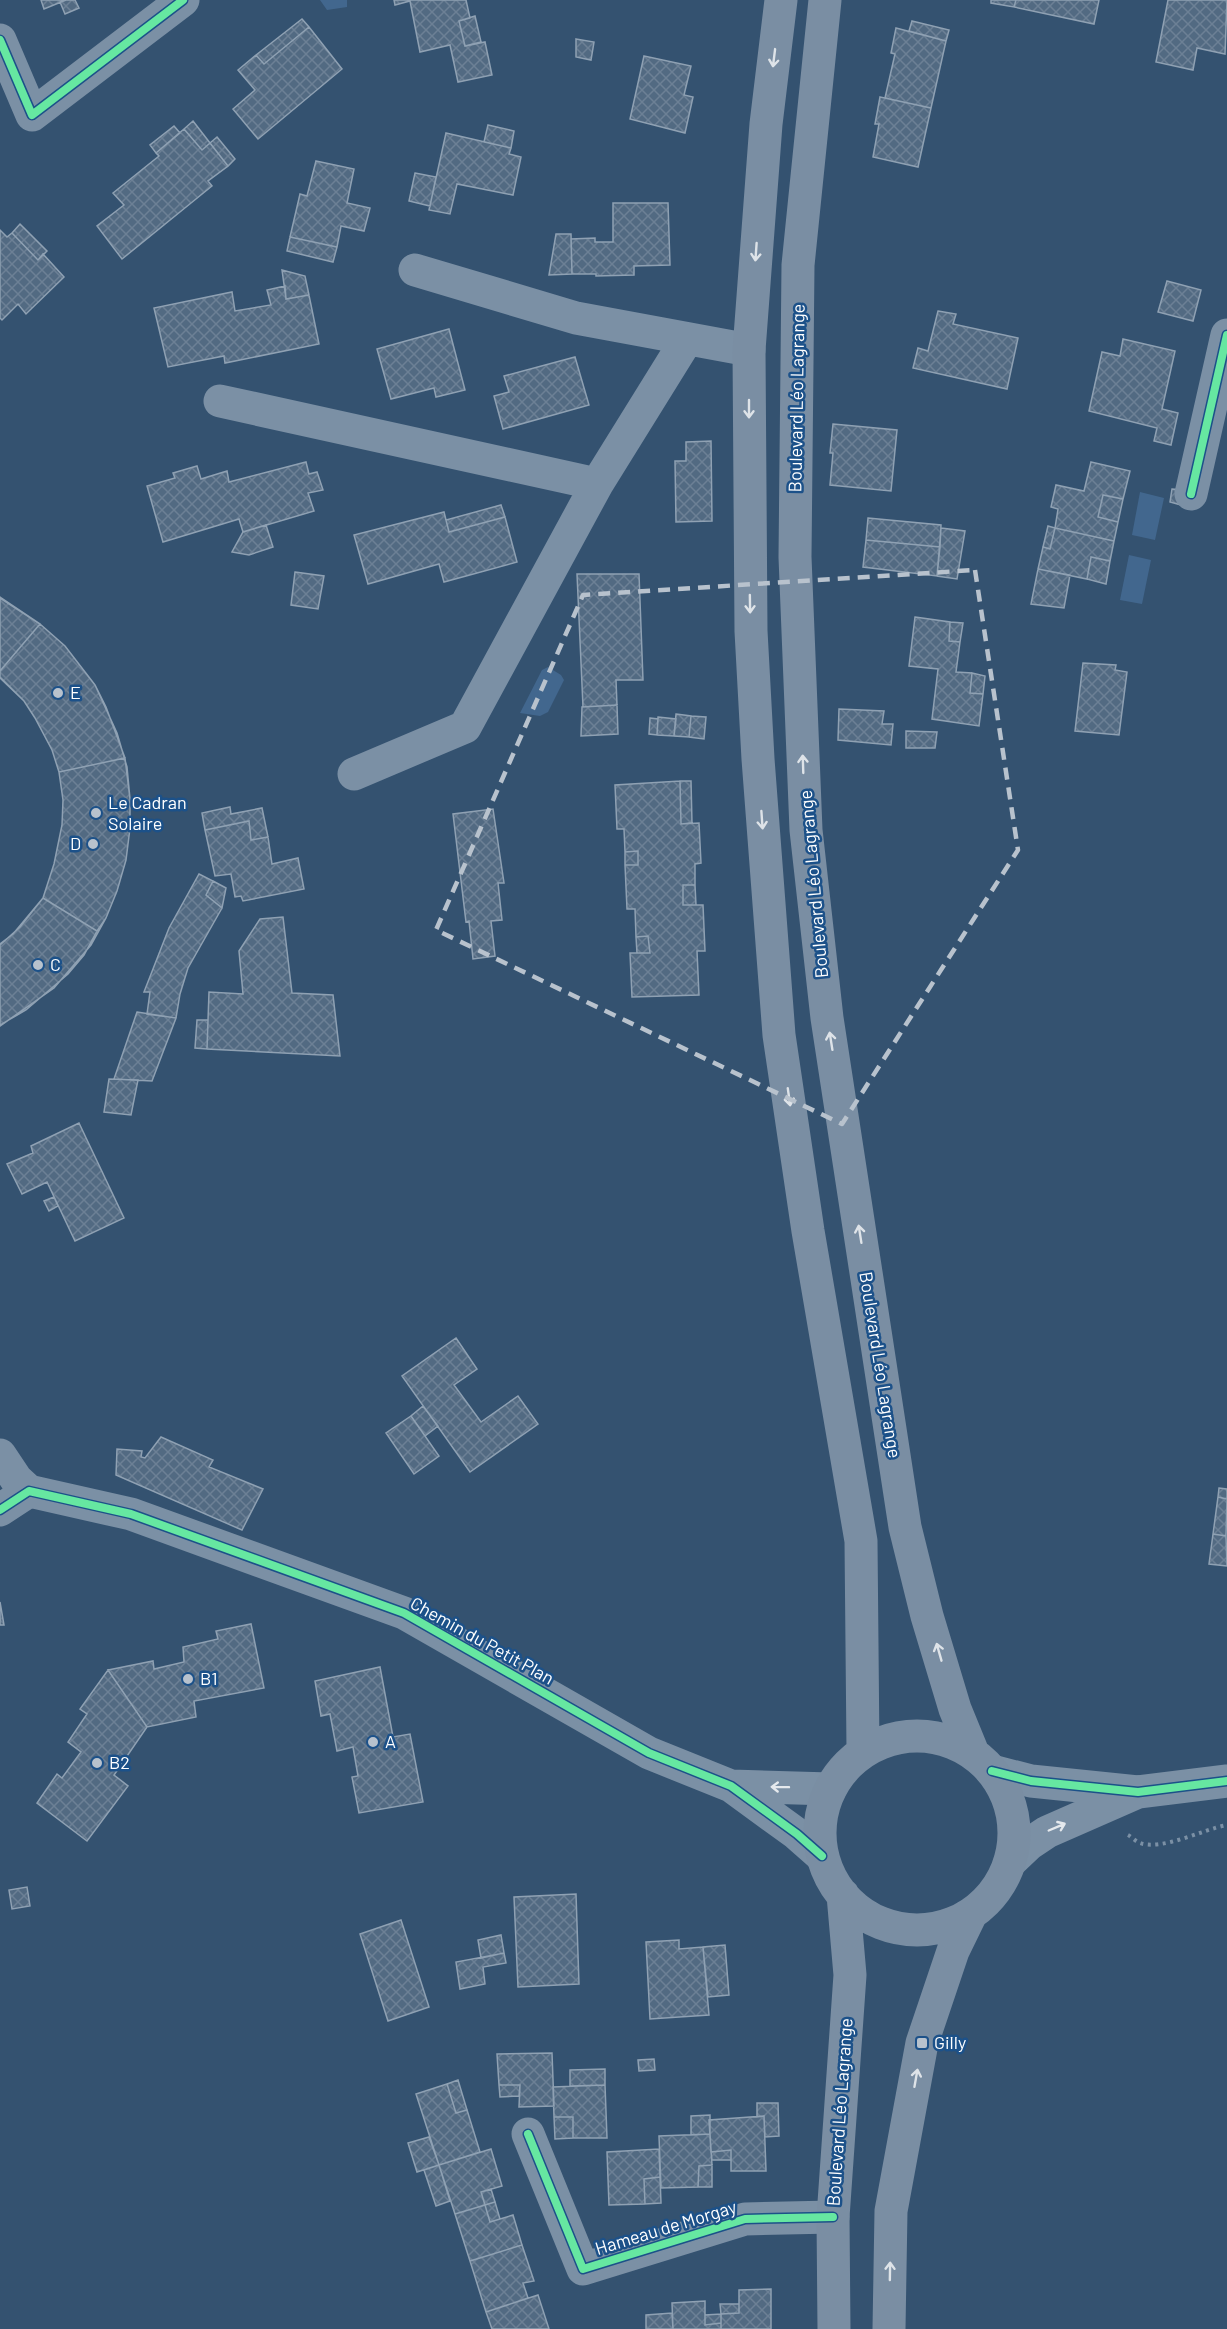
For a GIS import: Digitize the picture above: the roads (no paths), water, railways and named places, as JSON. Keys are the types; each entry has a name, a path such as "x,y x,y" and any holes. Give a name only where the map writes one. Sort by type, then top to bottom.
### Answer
{"main road":[{"path":"781,0 766,124 749,350 751,631 758,759 779,1035 808,1231 861,1541 863,1751"},
{"name":"Boulevard Léo Lagrange","path":"825,0 798,265 795,557 806,830 827,1018 905,1527 927,1616 955,1709 982,1762"},
{"path":"918,1735 947,1740 982,1762 1005,1791 1013,1814 1015,1838 1010,1862 995,1891 971,1914 946,1926 918,1930 890,1926 864,1914 843,1895 830,1877 822,1856 820,1821 830,1788 844,1768 863,1751 889,1739 918,1735"},
{"name":"Boulevard Léo Lagrange","path":"834,2329 833,2217 850,1975 843,1895"},
{"path":"889,2329 891,2211 922,2043 953,1951 971,1914"}],"street":[{"path":"0,40 32,115 183,0"},
{"path":"415,270 576,318 749,350"},
{"path":"1191,494 1227,335"},
{"path":"354,774 465,727 597,484 687,339"},
{"path":"220,401 597,484"},
{"path":"0,1455 16,1479 29,1491 0,1510"},
{"name":"Chemin du Petit Plan","path":"29,1491 131,1514 404,1613 649,1753 731,1786 797,1834 822,1856"},
{"path":"982,1762 1031,1781 1138,1792 1227,1781"},
{"name":"Chemin du Petit Plan","path":"731,1786 830,1788"},
{"path":"1010,1862 1029,1844 1047,1832 1138,1792"},
{"name":"Hameau de Morgay","path":"528,2134 583,2269 745,2219 833,2217"}],"water":[{"path":"320,0 347,0 347,7 327,10"},
{"path":"1140,492 1164,498 1155,540 1132,535"},
{"path":"1129,555 1151,560 1142,604 1120,600"},
{"path":"548,667 561,675 564,680 548,712 540,716 520,713 542,670"}],"place":[{"name":"E","path":"58,693"},
{"name":"Le Cadran Solaire","path":"96,813"},
{"name":"D","path":"93,844"},
{"name":"C","path":"38,965"},
{"name":"B1","path":"188,1679"},
{"name":"A","path":"373,1742"},
{"name":"B2","path":"97,1763"},
{"name":"Gilly","path":"922,2043"}]}
